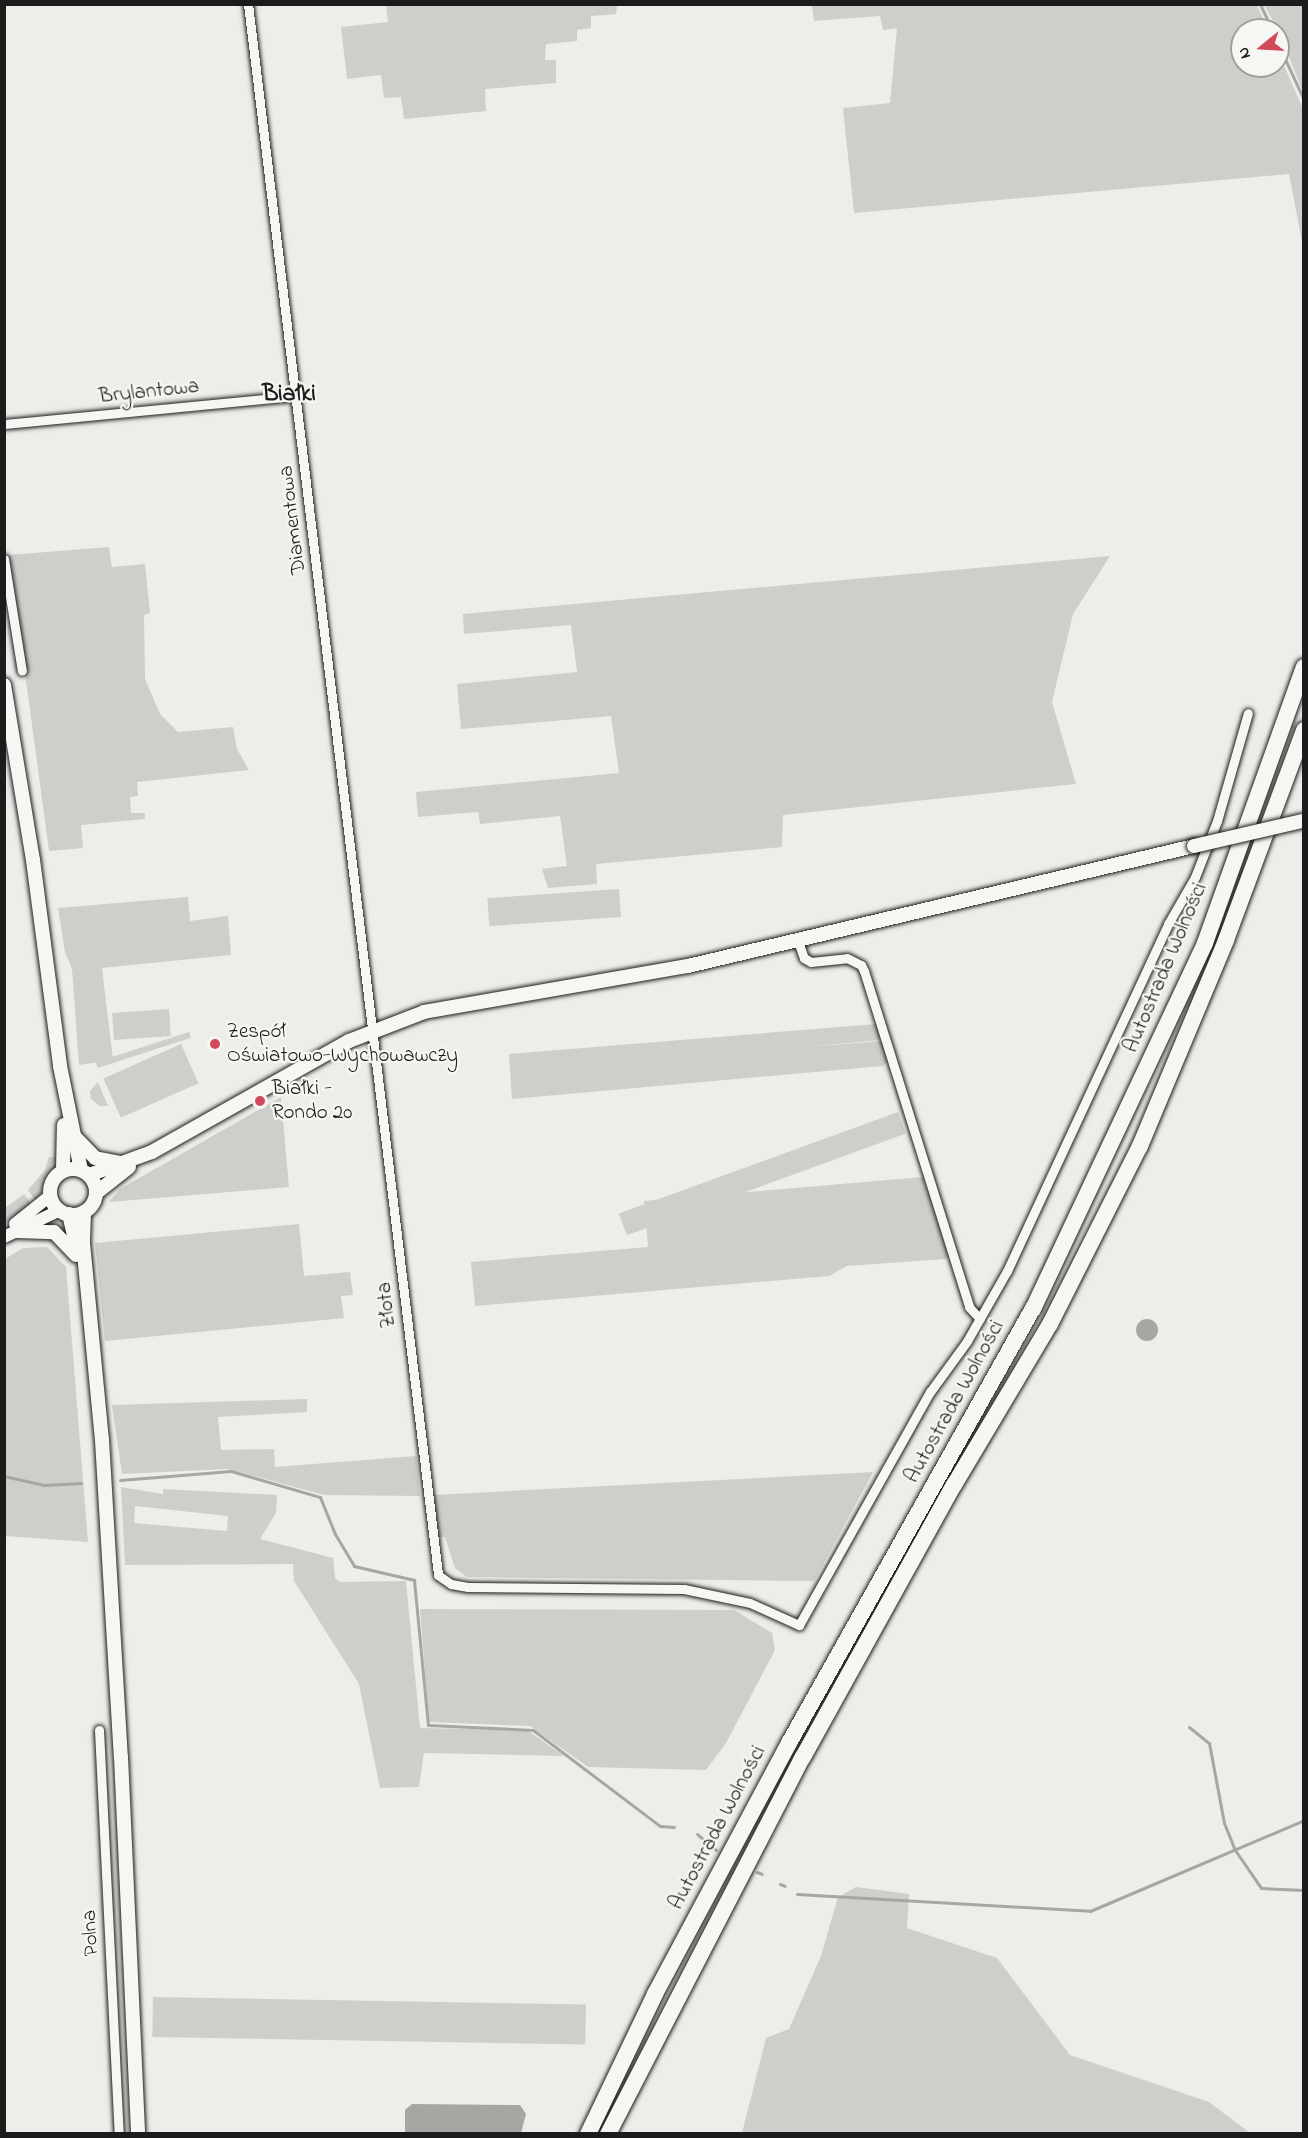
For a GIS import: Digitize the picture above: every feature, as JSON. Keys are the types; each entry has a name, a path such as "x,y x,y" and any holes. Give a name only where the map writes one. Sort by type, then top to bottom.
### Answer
{"highway":[{"name":"Autostrada Wolności","path":"588,2133 655,1994 789,1743 1033,1309 1205,943 1304,667"},
{"name":"Autostrada Wolności","path":"609,2133 803,1757 954,1485 1050,1324 1140,1146 1226,940 1304,730"}],"main road":[{"path":"4,685 33,860 60,1066 73,1134 85,1173 96,1193"},
{"path":"63,1171 85,1173 123,1164 152,1152 372,1031 456,1005 688,966 1303,821"},
{"path":"60,1066 63,1171 52,1182 51,1195 64,1212 78,1257 102,1474"},
{"path":"73,1134 95,1158 123,1164"},
{"path":"138,2133 121,1757 102,1474 83,1243 84,1212 96,1193 152,1152"},
{"path":"9,1234 51,1195"},
{"path":"9,1234 64,1212 84,1212"},
{"path":"9,1234 54,1232 78,1257"}],"street":[{"name":"Diamentowa","path":"248,4 372,1031"},
{"name":"Brylantowa","path":"4,424 297,396"},
{"path":"4,559 21,671"},
{"path":"798,941 804,958 811,962 847,958 864,971 969,1307 980,1319 1081,1119 1167,924 1195,878 1217,821 1248,713"},
{"name":"Złota","path":"372,1031 438,1575 451,1584 468,1587 684,1589 750,1603 800,1625 930,1392 980,1319"},
{"name":"Polna","path":"99,1730 119,2133"}],"shaded area":[{"path":"386,4 617,5 616,14 591,16 591,28 577,30 577,41 546,44 545,60 556,60 556,83 485,89 486,111 404,119 401,97 384,98 381,75 347,79 341,27 388,22"},
{"path":"812,5 1257,5 1263,18 1230,18 1230,78 1289,78 1303,109 1303,247 1289,174 854,213 843,108 890,103 897,28 883,30 880,16 814,21"},
{"path":"1264,5 1303,5 1303,92 1290,60 1290,18 1271,18"},
{"path":"109,547 112,567 145,564 150,613 144,615 145,679 160,714 178,732 233,727 237,749 249,770 137,782 138,796 130,797 131,813 145,813 145,819 81,825 83,848 49,851 9,555"},
{"path":"1110,556 1073,614 1052,702 1076,784 783,815 782,847 596,864 597,884 548,888 542,869 567,866 560,816 480,824 478,812 418,817 416,792 619,773 611,716 461,729 457,684 577,672 571,625 464,634 463,614"},
{"path":"619,889 621,917 489,926 487,898"},
{"path":"188,897 190,921 228,916 231,955 102,968 113,1060 79,1065 72,969 65,952 58,908"},
{"path":"169,1009 171,1036 114,1040 112,1013"},
{"path":"876,1024 880,1040 806,1047 882,1041 888,1061 883,1066 512,1099 509,1054"},
{"path":"189,1032 191,1038 98,1068 96,1062"},
{"path":"181,1044 198,1083 121,1118 103,1079"},
{"path":"98,1082 108,1106 100,1106 91,1099 90,1091"},
{"path":"281,1097 289,1187 109,1202 120,1189"},
{"path":"898,1112 906,1134 627,1235 619,1214"},
{"path":"49,1157 61,1157 36,1201 28,1190 45,1170"},
{"path":"923,1177 950,1255 946,1259 847,1266 829,1276 475,1306 471,1262 648,1247 644,1201"},
{"path":"24,1194 32,1205 5,1224 5,1208"},
{"path":"299,1224 304,1276 350,1272 353,1295 341,1296 344,1318 105,1341 95,1243"},
{"path":"47,1247 66,1267 88,1542 5,1536 5,1259 23,1248"},
{"path":"1147,1319 1155,1322 1158,1330 1155,1338 1147,1341 1139,1338 1136,1330 1139,1322"},
{"path":"307,1399 307,1412 218,1417 221,1450 274,1449 275,1467 416,1456 420,1496 324,1495 228,1469 122,1474 112,1405"},
{"path":"873,1472 814,1581 467,1577 455,1568 445,1537 438,1537 434,1495"},
{"path":"121,1487 163,1494 163,1489 277,1495 276,1513 260,1539 333,1558 335,1578 340,1582 406,1581 420,1728 527,1730 564,1756 424,1753 419,1787 380,1788 359,1684 294,1581 293,1564 125,1565","holes":["135,1506 228,1516 227,1531 134,1523"]},
{"path":"420,1609 734,1610 772,1633 775,1650 726,1743 706,1770 588,1767 530,1726 429,1722"},
{"path":"856,1887 909,1894 907,1928 997,1958 1070,2055 1209,2102 1250,2133 742,2133 766,2038 789,2029 821,1956 838,1897"},
{"path":"153,1997 586,2005 585,2045 152,2037"},
{"path":"412,2104 520,2105 526,2114 521,2133 405,2133 405,2110"}],"waterway":[{"path":"1260,4 1266,18"},
{"path":"1290,70 1304,100"},
{"path":"120,1480 231,1471 320,1497 335,1534 354,1566 414,1580 428,1725 533,1730 660,1826 674,1827"},
{"path":"4,1476 44,1485 81,1483"},
{"path":"1189,1727 1209,1743 1224,1823 1235,1850 1261,1888 1304,1890"},
{"path":"797,1894 1090,1911 1304,1820"},
{"path":"697,1834 716,1850"},
{"path":"757,1872 762,1874"},
{"path":"780,1884 785,1886"}],"place":[{"name":"Zespół Oświatowo-Wychowawczy","path":"215,1044"},
{"name":"Białki - Rondo 20","path":"260,1101"}],"district":[{"name":"Białki","path":"289,395"}]}
